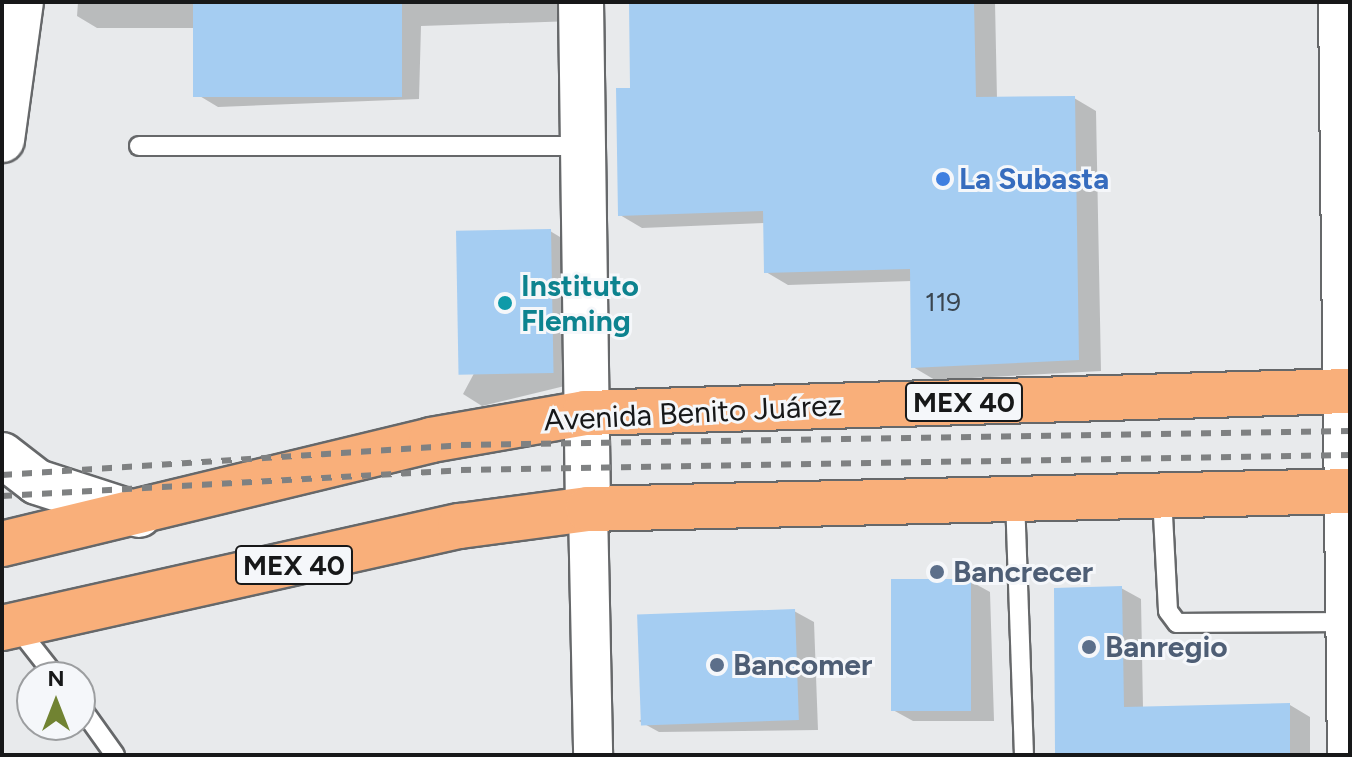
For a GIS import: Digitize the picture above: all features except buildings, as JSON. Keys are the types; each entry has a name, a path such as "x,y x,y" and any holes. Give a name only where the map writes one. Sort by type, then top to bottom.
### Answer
{"main road":[{"name":"Avenida Benito Juárez","path":"2,544 139,515 431,440 585,413 1347,391"},
{"name":"MEX 40","path":"6,624 460,526 588,509 1347,491"}],"street":[{"path":"2,140 21,2"},
{"path":"581,2 579,146 593,755"},
{"path":"1338,2 1345,96 1347,755"},
{"path":"2,455 37,482 139,515"}],"lane":[{"path":"139,146 579,146"},
{"path":"1162,496 1168,611 1177,623 1345,622"},
{"path":"1015,498 1024,755"},
{"path":"6,624 41,661"},
{"path":"96,728 115,755"}],"railway":[{"path":"2,475 461,445 1350,431"},
{"path":"2,496 461,470 1350,455"}],"place":[{"name":"La Subasta","path":"943,179"},
{"name":"Instituto Fleming","path":"505,303"},
{"name":"Bancrecer","path":"937,572"},
{"name":"Banregio","path":"1089,647"},
{"name":"Bancomer","path":"717,665"}]}
